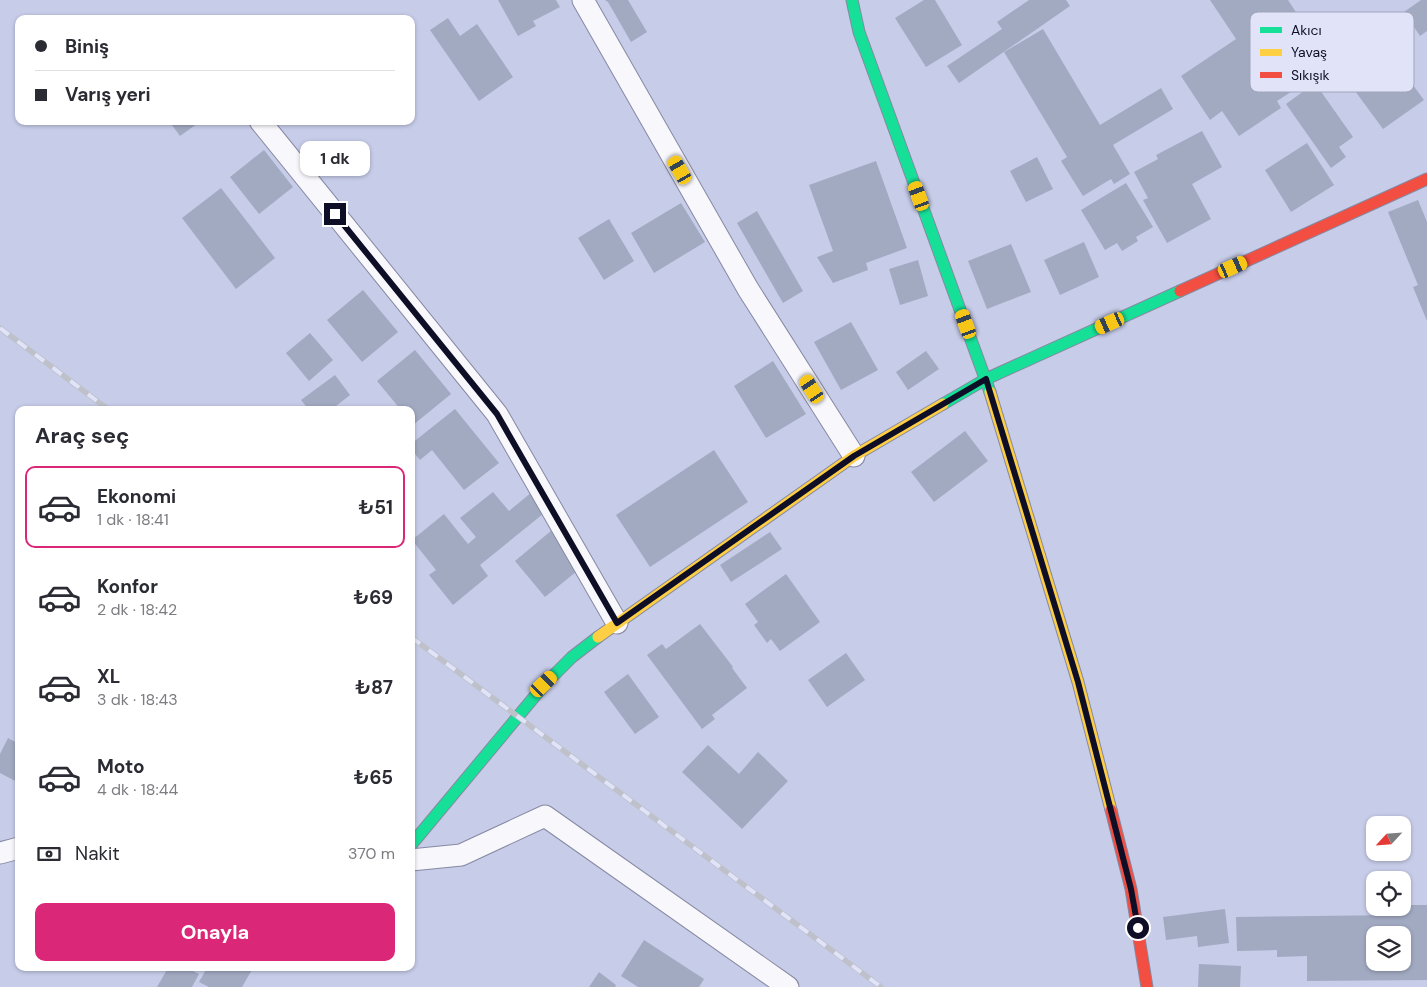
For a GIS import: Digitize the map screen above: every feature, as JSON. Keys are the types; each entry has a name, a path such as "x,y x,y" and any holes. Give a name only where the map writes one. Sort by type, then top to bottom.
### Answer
{"street":[{"path":"583,0 748,290 854,456"},
{"path":"852,0 859,32 986,379 1078,682 1131,889 1147,987"},
{"path":"263,125 497,414 617,623"},
{"path":"415,840 544,684 572,657 617,623 854,456 986,379 1427,180"},
{"path":"415,860 461,855 545,816 788,987"},
{"path":"0,853 15,849"}],"building":[{"path":"498,0 556,0 560,7 533,21 536,26 518,36"},
{"path":"605,0 628,0 647,32 631,42"},
{"path":"924,0 935,0 962,45 926,67 895,18"},
{"path":"1029,0 1066,0 1070,6 959,83 947,66 1002,29 997,22"},
{"path":"1210,0 1288,0 1296,12 1250,12 1250,92 1291,92 1277,101 1281,108 1239,136 1222,111 1210,120 1181,76 1236,39"},
{"path":"1421,0 1427,0 1427,31 1420,36 1414,27 1414,12 1404,12"},
{"path":"448,18 460,36 477,24 513,77 479,101 430,30"},
{"path":"1043,29 1100,125 1161,88 1173,109 1113,145 1130,174 1114,184 1111,179 1083,196 1061,161 1067,157 1004,52"},
{"path":"1414,86 1424,100 1383,129 1356,92 1414,92"},
{"path":"1303,92 1321,92 1353,137 1339,147 1346,157 1331,168 1286,104"},
{"path":"172,125 195,125 180,136"},
{"path":"1202,131 1222,167 1192,184 1211,219 1167,243 1143,200 1148,198 1134,172 1158,159 1156,155"},
{"path":"1307,143 1334,185 1291,212 1265,170"},
{"path":"264,150 293,187 259,214 230,177"},
{"path":"1037,157 1053,189 1026,202 1010,171"},
{"path":"876,161 907,248 866,263 868,270 833,283 817,257 833,251 809,185"},
{"path":"1126,183 1153,227 1136,237 1138,241 1122,251 1117,243 1105,250 1081,210"},
{"path":"221,188 275,258 236,289 182,218"},
{"path":"1418,200 1427,222 1427,321 1413,287 1418,285 1388,212"},
{"path":"681,203 705,242 654,273 631,233"},
{"path":"757,211 803,291 783,303 737,223"},
{"path":"609,219 634,261 604,280 578,238"},
{"path":"1084,242 1099,277 1060,295 1044,260"},
{"path":"1011,244 1031,292 987,309 968,261"},
{"path":"918,260 928,296 900,305 889,269"},
{"path":"363,290 398,332 362,362 327,320"},
{"path":"851,322 878,370 841,390 814,342"},
{"path":"310,333 333,360 309,381 286,353"},
{"path":"415,350 451,394 415,423 415,406 398,406 377,381"},
{"path":"926,351 939,369 908,390 896,372"},
{"path":"773,361 806,414 766,438 734,386"},
{"path":"335,375 350,395 336,406 306,406 301,400"},
{"path":"455,409 499,463 464,490 432,450 420,460 415,454 415,441"},
{"path":"965,431 988,461 934,502 911,472"},
{"path":"714,450 748,502 650,567 616,515"},
{"path":"544,482 559,501 480,565 488,576 453,605 429,575 436,570 415,544 415,538 444,514 468,544 476,537 460,518 493,492 509,511"},
{"path":"552,530 582,567 545,597 515,561"},
{"path":"770,532 782,549 731,582 720,565"},
{"path":"786,574 820,622 780,651 771,639 767,643 754,625 758,622 745,604"},
{"path":"700,624 747,688 712,715 715,719 702,729 647,655 662,644 666,649"},
{"path":"846,653 865,680 827,707 808,680"},
{"path":"628,674 659,717 635,734 604,692"},
{"path":"8,738 15,742 15,781 0,773 0,754"},
{"path":"708,745 739,774 758,752 788,781 742,829 682,772"},
{"path":"1411,905 1427,905 1427,980 1307,981 1307,956 1277,957 1277,950 1237,951 1236,917 1411,916"},
{"path":"1225,909 1229,943 1198,947 1197,936 1166,940 1163,917"},
{"path":"644,940 704,979 699,987 638,987 621,976"},
{"path":"1199,964 1241,966 1240,987 1198,987"},
{"path":"166,971 193,971 199,974 192,987 157,987"},
{"path":"205,971 251,971 242,987 209,987 199,982"},
{"path":"599,972 616,985 615,987 589,987"}],"railway":[{"path":"0,328 104,406"},
{"path":"415,640 881,987"}],"traffic: fast":[{"path":"852,0 859,32 990,392"},
{"path":"943,404 986,379 1180,291"},
{"path":"415,840 545,684 572,657 598,637"}],"traffic: slow":[{"path":"990,392 1078,682 1111,810"},
{"path":"598,637 854,456 943,404"}],"traffic: jam":[{"path":"1180,291 1427,179"},
{"path":"1111,810 1131,889 1147,987"}],"route":[{"path":"335,214 497,414 617,623 854,456 986,379 1078,682 1131,889 1138,928"}]}
